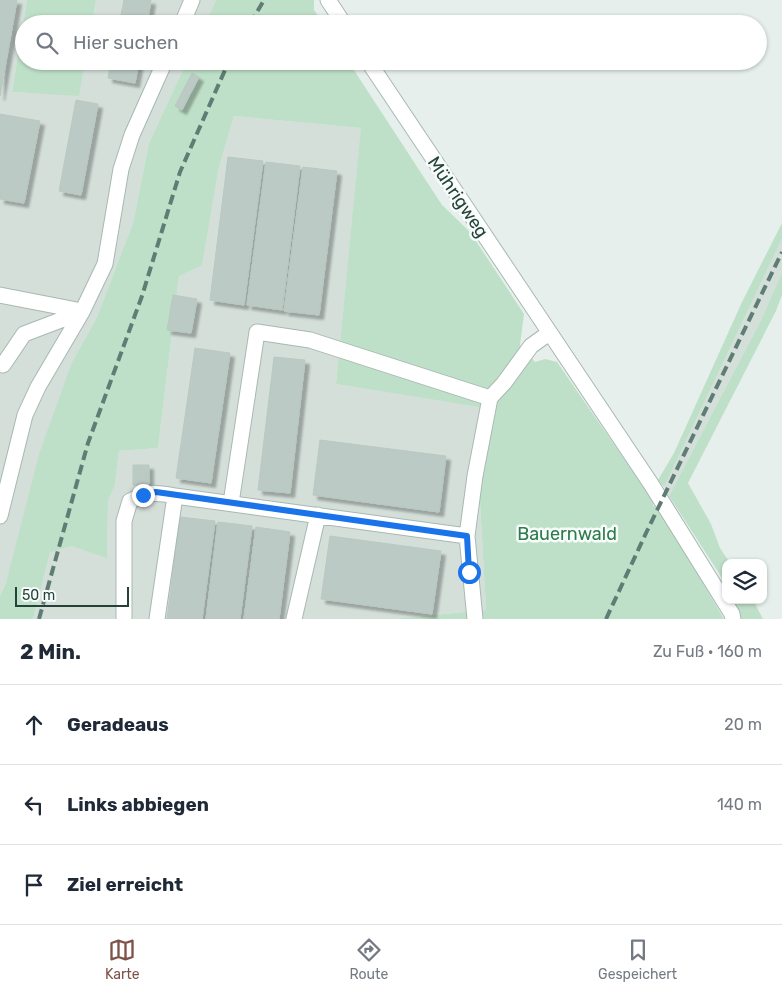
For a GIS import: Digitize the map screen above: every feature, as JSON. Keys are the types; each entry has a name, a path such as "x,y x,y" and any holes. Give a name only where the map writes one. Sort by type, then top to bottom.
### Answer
{"street":[{"path":"186,15 192,0"},
{"path":"328,0 338,15"},
{"path":"0,516 25,415 38,387 82,312 105,264 121,169 132,134 161,70"},
{"name":"Mührigweg","path":"374,70 681,530 732,614 733,619"},
{"path":"0,296 82,312"},
{"path":"3,364 24,334 82,312"},
{"path":"231,503 257,332 310,340 490,398"},
{"path":"475,619 467,536 475,476 490,398 504,383 531,346 549,333"},
{"path":"124,619 124,522 130,501 143,495 156,492 467,536"},
{"path":"157,619 175,496"},
{"path":"294,619 318,515"}],"shaded area":[{"path":"0,0 27,0 25,15 15,15 16,70 12,92 78,95 83,70 183,70 149,143 133,223 97,317 72,362 6,583 0,596"},
{"path":"96,0 216,0 209,15 94,15"},
{"path":"234,116 362,128 336,384 480,406 478,465 486,610 392,619 33,619 50,553 71,546 107,557 108,501 115,485 119,451 158,448 179,276 218,171"},
{"path":"782,239 782,272 761,320 669,496 664,487"}],"green space":[{"path":"27,0 96,0 94,15 25,15"},
{"path":"216,0 314,0 314,10 318,15 209,15"},
{"path":"16,70 83,70 79,96 12,92"},
{"name":"Bauernwald","path":"183,70 354,70 442,205 470,232 524,314 520,345 535,362 545,359 557,362 653,501 653,505 667,522 724,619 392,619 486,610 478,465 480,407 336,384 361,128 234,116 218,171 202,265 179,276 158,448 119,451 115,485 108,501 107,558 71,546 50,553 33,619 0,619 0,596 6,583 39,454 72,362 97,317 133,223 149,143"},
{"path":"782,223 782,239 664,487 658,480 674,453 742,302"},
{"path":"782,272 782,295 776,311 688,483 711,524 720,548 727,559 722,559 722,578 669,496 761,320"},
{"path":"735,604 755,604 763,619 741,619"}],"building":[{"path":"0,0 17,0 0,96"},
{"path":"124,0 151,0 148,15 121,15"},
{"path":"109,70 137,70 135,83 108,78"},
{"path":"192,73 199,77 182,110 175,106"},
{"path":"76,100 98,104 81,195 59,191"},
{"path":"0,114 40,121 24,203 0,199"},
{"path":"228,157 263,161 244,305 210,300"},
{"path":"266,162 300,166 282,310 247,305"},
{"path":"303,167 337,171 319,315 284,311"},
{"path":"173,295 197,299 191,333 167,330"},
{"path":"195,348 230,353 211,483 176,478"},
{"path":"274,357 305,360 290,493 258,490"},
{"path":"320,440 446,456 439,512 313,495"},
{"path":"133,465 149,465 149,484 133,485"},
{"path":"180,517 215,521 202,619 167,619"},
{"path":"218,522 252,526 240,619 206,619"},
{"path":"256,527 290,532 279,619 244,619"},
{"path":"330,536 441,551 432,614 321,599"}],"railway":[{"path":"255,15 264,0"},
{"path":"39,619 88,443 142,296 180,172 225,70"},
{"path":"606,619 782,252"}],"route":[{"path":"143,495 156,492 467,536 469,572"}]}
